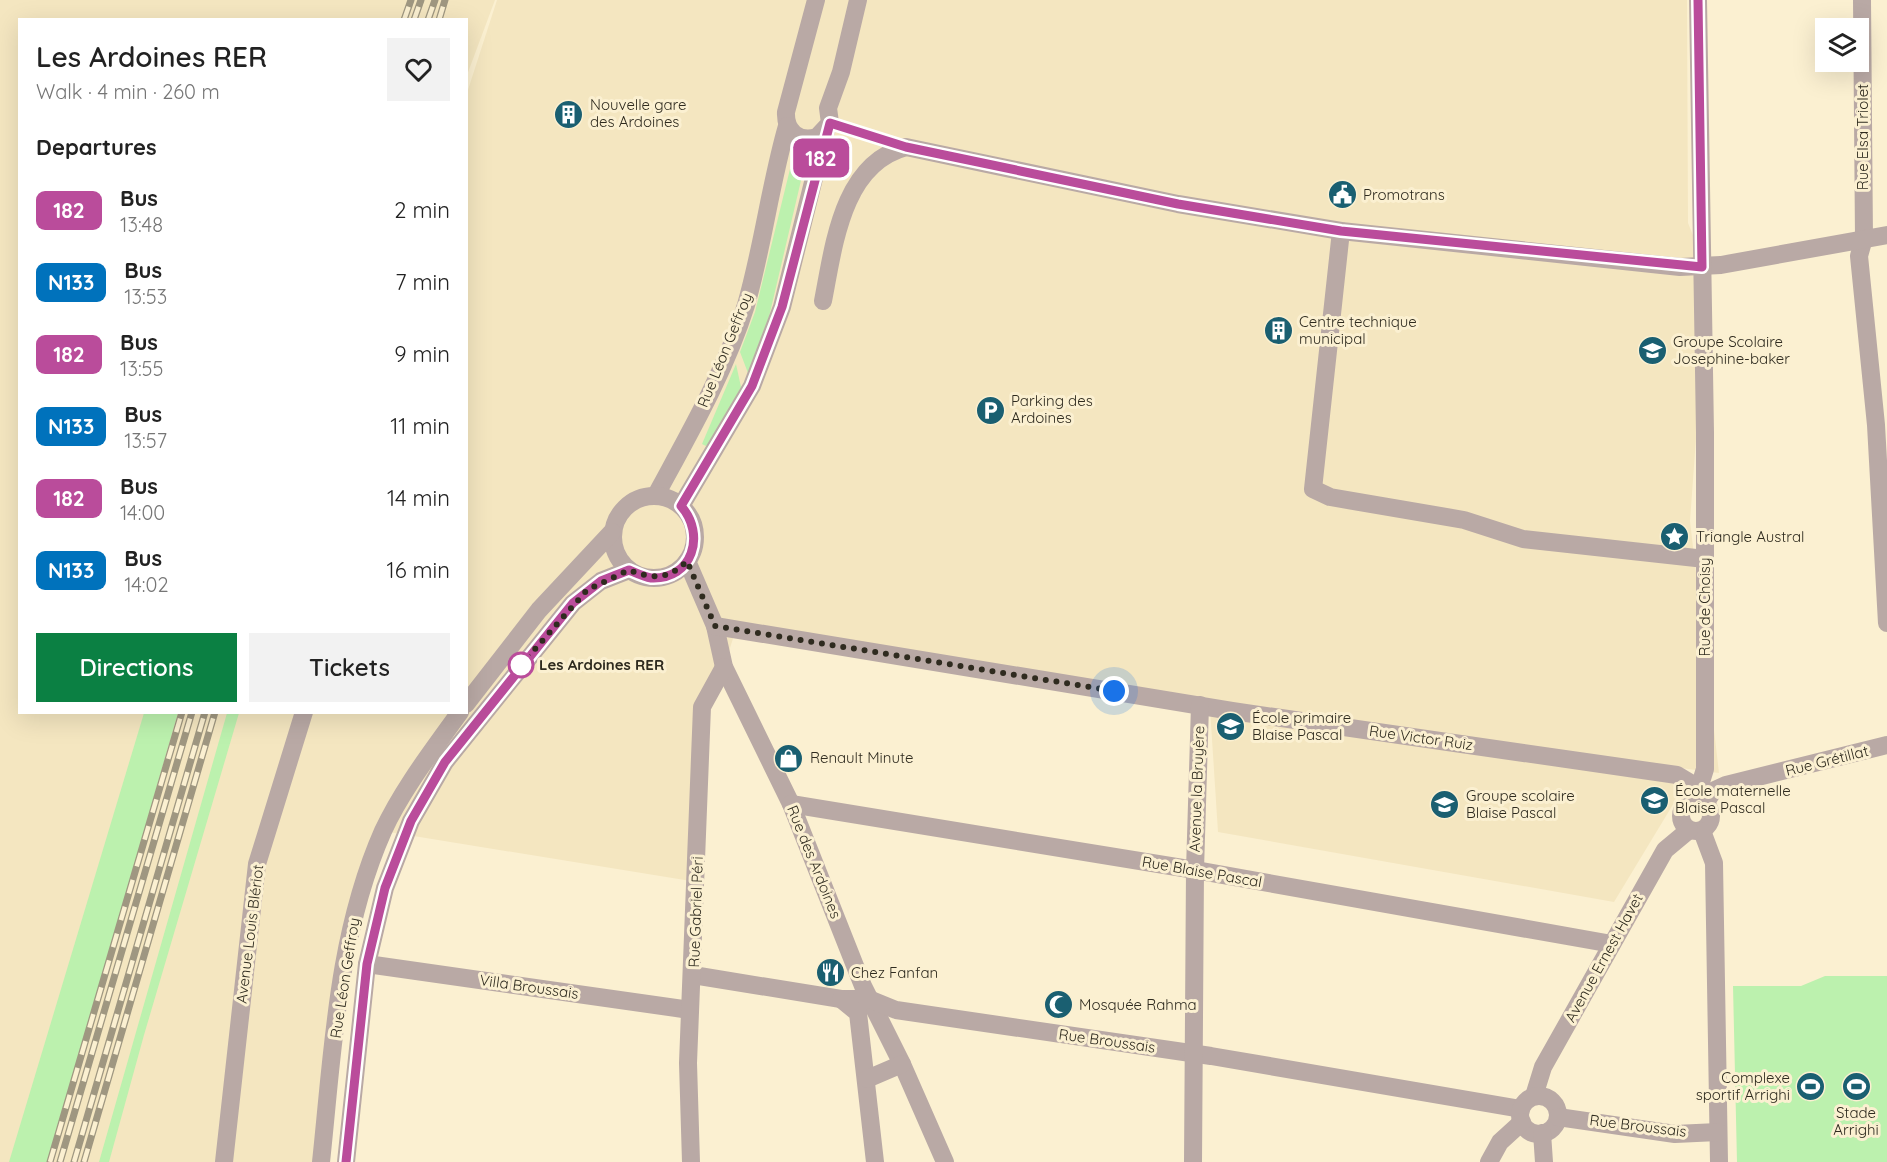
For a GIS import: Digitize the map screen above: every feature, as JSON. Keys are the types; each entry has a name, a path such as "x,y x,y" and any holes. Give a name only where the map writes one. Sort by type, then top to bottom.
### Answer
{"street":[{"name":"Rue Léon Geffroy","path":"656,495 711,393 745,306 767,221 777,161 787,126 785,119 788,105 816,0"},
{"path":"681,506 752,386 782,307 826,130 830,123 828,108 841,72 858,0"},
{"name":"Rue de Choisy","path":"1696,830 1711,819 1711,812 1699,797 1705,769 1705,559 1698,0"},
{"name":"Rue Elsa Triolet","path":"1862,0 1864,238 1859,256 1876,425 1887,623"},
{"path":"787,126 794,134 805,139 818,137 826,130"},
{"path":"823,301 836,234 854,190 878,159 890,151 906,147 1178,204 1341,231 1702,267 1887,235"},
{"path":"1341,231 1313,489 1330,497 1464,520 1523,540 1705,559"},
{"path":"656,495 681,506 690,519 695,533 694,548 687,561 677,571 664,577 649,578 629,570 618,558 613,547 612,532 616,519 627,505 644,497 656,495"},
{"path":"468,701 539,610 612,532"},
{"name":"Rue des Ardoines","path":"687,561 715,626 724,667 791,804 869,999 902,1064 945,1162"},
{"name":"Rue Léon Geffroy","path":"346,1162 367,964 385,888 411,821 445,762 573,603 601,581 629,570"},
{"name":"Rue Victor Ruiz","path":"715,626 1200,705 1677,776 1699,797"},
{"name":"Rue Gabriel Péri","path":"691,1162 688,1063 702,707 724,667"},
{"name":"Avenue la Bruyère","path":"1193,1162 1195,870 1200,705"},
{"name":"Avenue Louis Blériot","path":"224,1162 257,864 303,714"},
{"name":"Rue Léon Geffroy","path":"321,1162 340,988 350,930 383,831 403,793 459,714"},
{"name":"Rue Grétillat","path":"1699,797 1726,785 1887,746"},
{"name":"Rue Blaise Pascal","path":"791,804 1195,870 1612,944"},
{"path":"1696,830 1714,863 1719,1162"},
{"name":"Avenue Ernest Havet","path":"1526,1109 1543,1067 1665,850 1696,830"},
{"name":"Villa Broussais","path":"367,964 690,1010"},
{"name":"Rue Broussais","path":"693,975 841,999 869,999 896,1010 1195,1053 1526,1109"},
{"path":"841,999 858,1013 875,1162"},
{"path":"867,1079 902,1064"},
{"path":"1489,1162 1500,1142 1526,1109 1552,1101 1558,1117 1553,1127 1542,1133 1531,1131 1526,1109"},
{"name":"Rue Broussais","path":"1558,1117 1675,1134 1718,1132"},
{"path":"1542,1133 1544,1162"}],"shaded area":[{"path":"0,0 495,0 468,72 468,18 18,18 18,714 468,714 468,90 497,0 1687,0 1688,223 1708,273 1690,521 1719,773 1200,705 736,629 724,667 702,707 697,882 383,831 350,930 323,1162 0,1162"},
{"name":"Groupe scolaire Blaise Pascal","path":"1210,708 1689,778 1614,902 1218,832"}],"green space":[{"path":"790,169 803,172 769,317 748,373 740,352 755,312"},
{"path":"736,364 741,387 717,436 706,446 702,444"},
{"path":"144,714 178,714 49,1162 9,1162"},
{"path":"227,714 239,714 109,1162 99,1162"},
{"name":"Complexe sportif Arrighi","path":"1825,976 1887,976 1887,1162 1737,1162 1733,986 1801,986"}],"railway":[{"path":"405,18 411,0"},
{"path":"415,18 421,0"},
{"path":"429,18 435,0"},
{"path":"440,18 445,0"},
{"path":"50,1162 181,714"},
{"path":"60,1162 191,714"},
{"path":"74,1162 204,714"},
{"path":"84,1162 214,714"}],"bus line":[{"name":"182","path":"346,1162 367,964 385,888 411,821 445,762 573,603 601,581 629,570 649,578 664,577 677,571 687,561 694,548 695,533 687,513 681,506 752,386 782,307 826,130 830,123 906,147 954,155 1090,186 1178,204 1341,231 1680,267 1702,267 1697,98 1698,0"}],"place":[{"name":"Nouvelle gare des Ardoines","path":"569,114"},
{"name":"Promotrans","path":"1342,195"},
{"name":"Centre technique municipal","path":"1278,331"},
{"name":"Groupe Scolaire Josephine-baker","path":"1652,351"},
{"name":"Parking des Ardoines","path":"990,410"},
{"name":"Triangle Austral","path":"1675,537"},
{"name":"Les Ardoines RER","path":"521,665"},
{"name":"École primaire Blaise Pascal","path":"1231,727"},
{"name":"Renault Minute","path":"789,758"},
{"name":"École maternelle Blaise Pascal","path":"1654,800"},
{"name":"Groupe scolaire Blaise Pascal","path":"1445,805"},
{"name":"Chez Fanfan","path":"830,973"},
{"name":"Mosquée Rahma","path":"1058,1005"},
{"name":"Stade Arrighi","path":"1856,1086"},
{"name":"Complexe sportif Arrighi","path":"1811,1087"}],"route":[{"path":"521,665 573,603 601,581 629,570 649,578 664,577 677,571 687,561 715,626 1114,691"}]}
